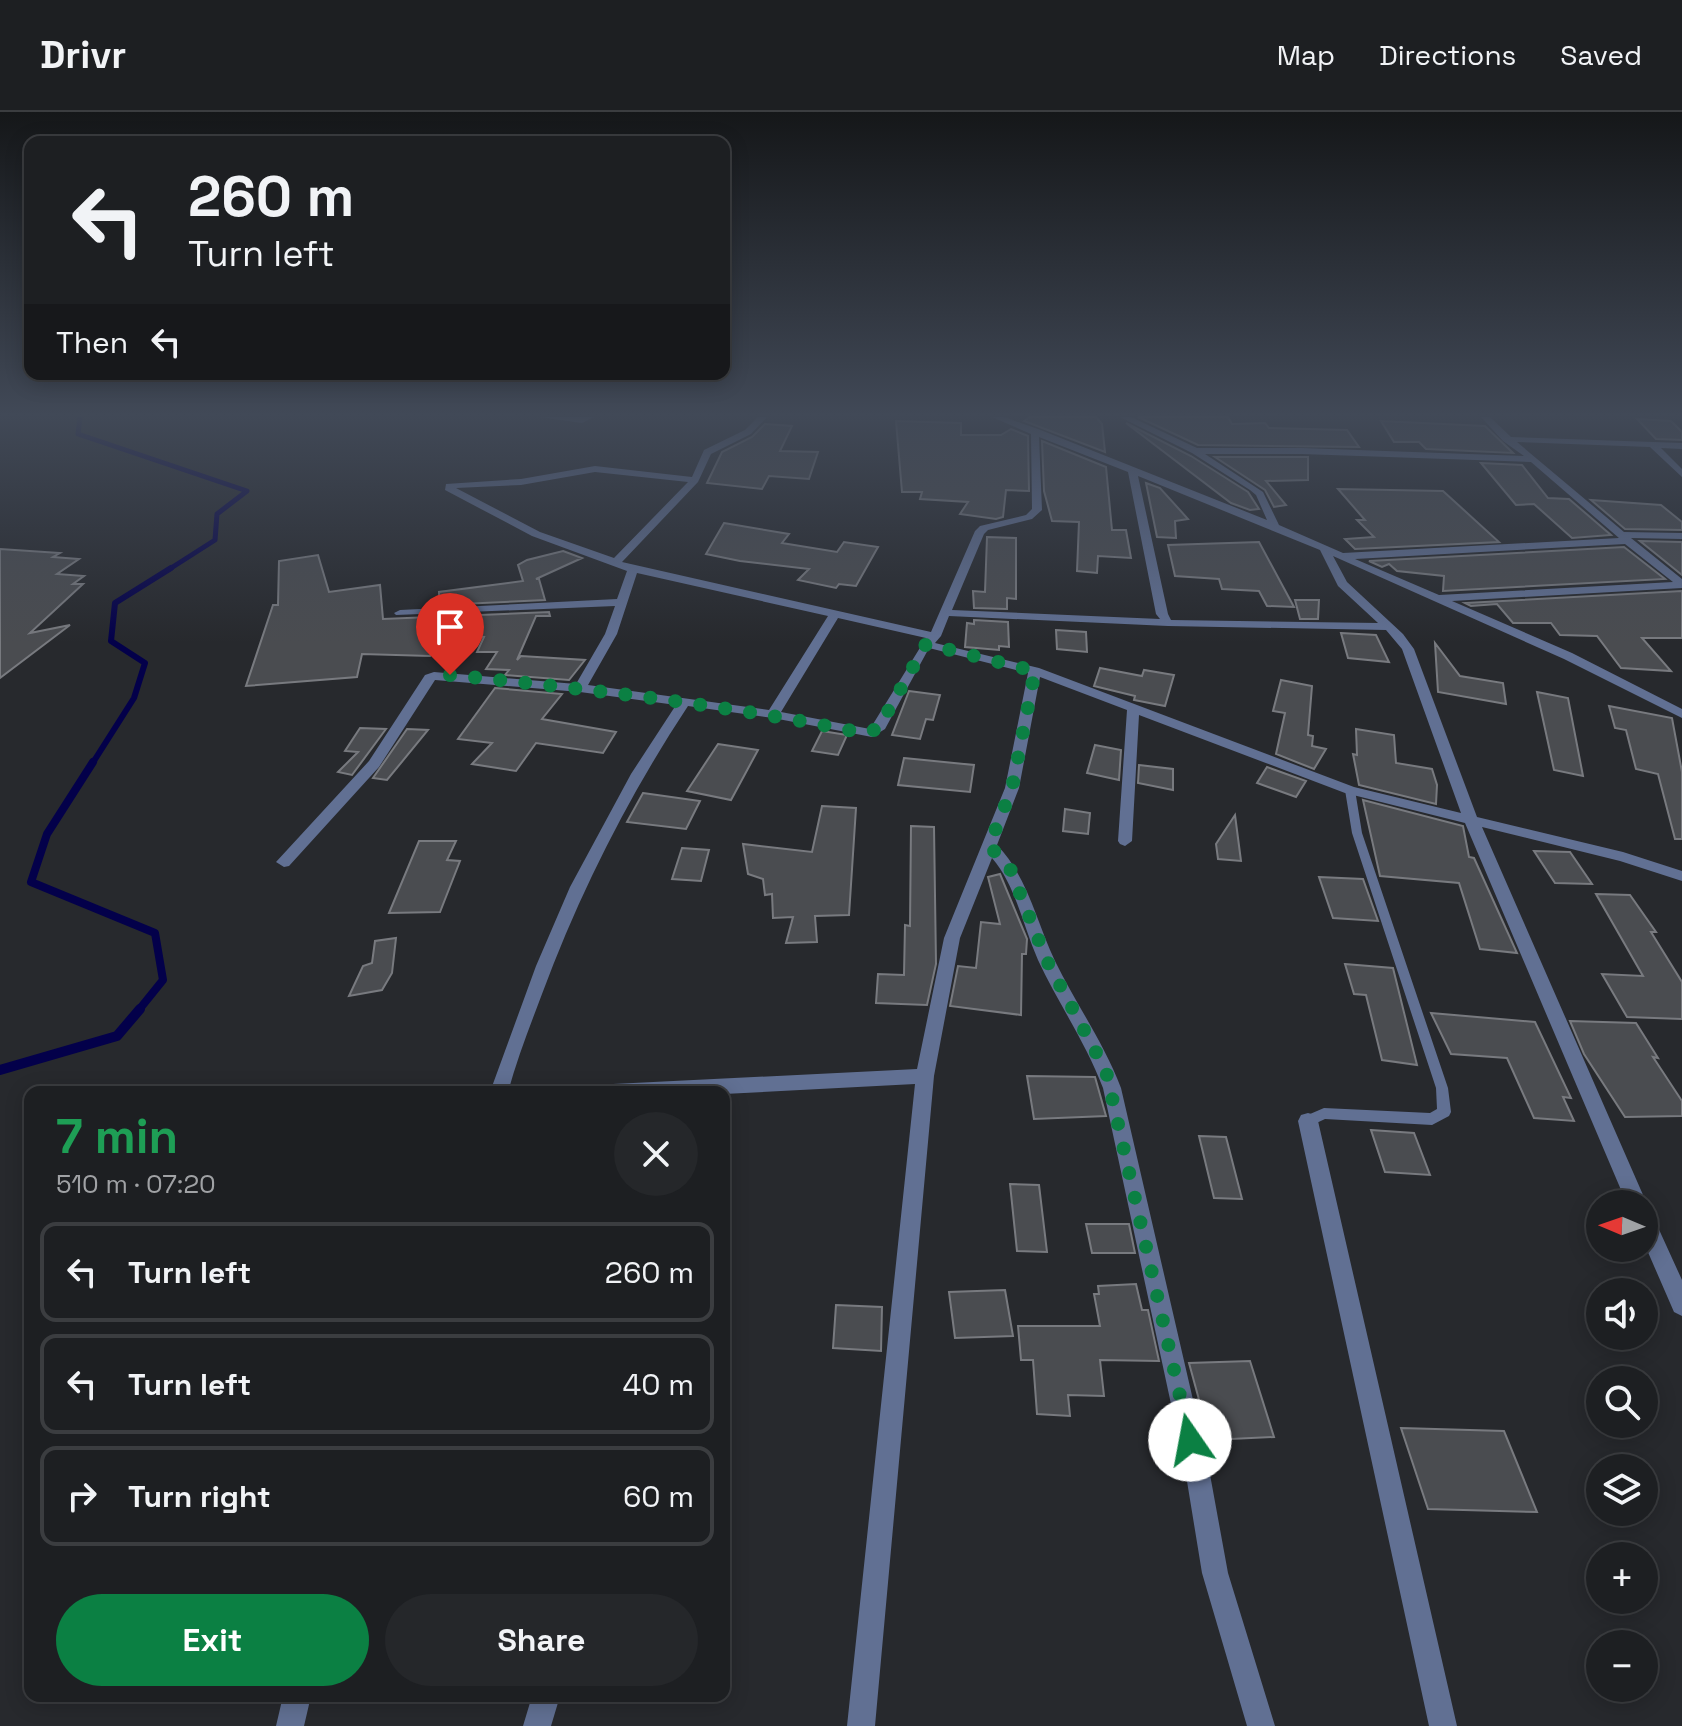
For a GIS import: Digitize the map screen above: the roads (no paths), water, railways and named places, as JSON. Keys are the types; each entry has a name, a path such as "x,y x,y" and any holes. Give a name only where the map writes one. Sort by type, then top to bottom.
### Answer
{"street":[{"path":"456,492 536,534 633,569 930,640 1035,671 1350,790 1470,817 1623,857 1682,876"},
{"path":"616,562 683,492"},
{"path":"284,862 374,764 429,678 450,675 580,688 773,714 872,733 878,729 947,613 979,533 984,528 1029,517 1037,510 1037,492"},
{"path":"1137,492 1162,614 1168,623"},
{"path":"1188,492 1275,527 1568,656 1682,714"},
{"path":"1257,492 1275,527"},
{"path":"1570,492 1682,585"},
{"path":"1331,552 1682,536"},
{"path":"1331,552 1342,584 1408,649 1470,817 1631,1190"},
{"path":"580,688 611,634 633,569"},
{"path":"1435,599 1682,585"},
{"path":"400,613 622,602"},
{"path":"947,613 1168,623 1389,627"},
{"path":"773,714 834,616"},
{"path":"861,1726 925,1076 952,938 1012,788 1035,671"},
{"path":"501,1086 545,963 599,839 632,780 684,702"},
{"path":"1125,841 1133,710"},
{"path":"989,846 1009,866 1047,961 1101,1057 1112,1088 1197,1469 1215,1573 1261,1726"},
{"path":"730,1086 925,1076"},
{"path":"1308,1121 1443,1726"},
{"path":"1658,1251 1682,1305"},
{"path":"290,1726 296,1702"},
{"path":"537,1726 546,1702"}],"lane":[{"path":"1308,1121 1324,1113 1432,1119 1444,1112 1442,1088 1357,833 1350,790"}],"waterway":[{"path":"168,570 215,540 217,514 245,492"},
{"path":"92,764 134,698 145,663 111,641 115,603 171,568"},
{"path":"93,762 47,834 31,882 155,933 163,980 138,1011"},
{"path":"0,1070 117,1036 140,1009"}]}
